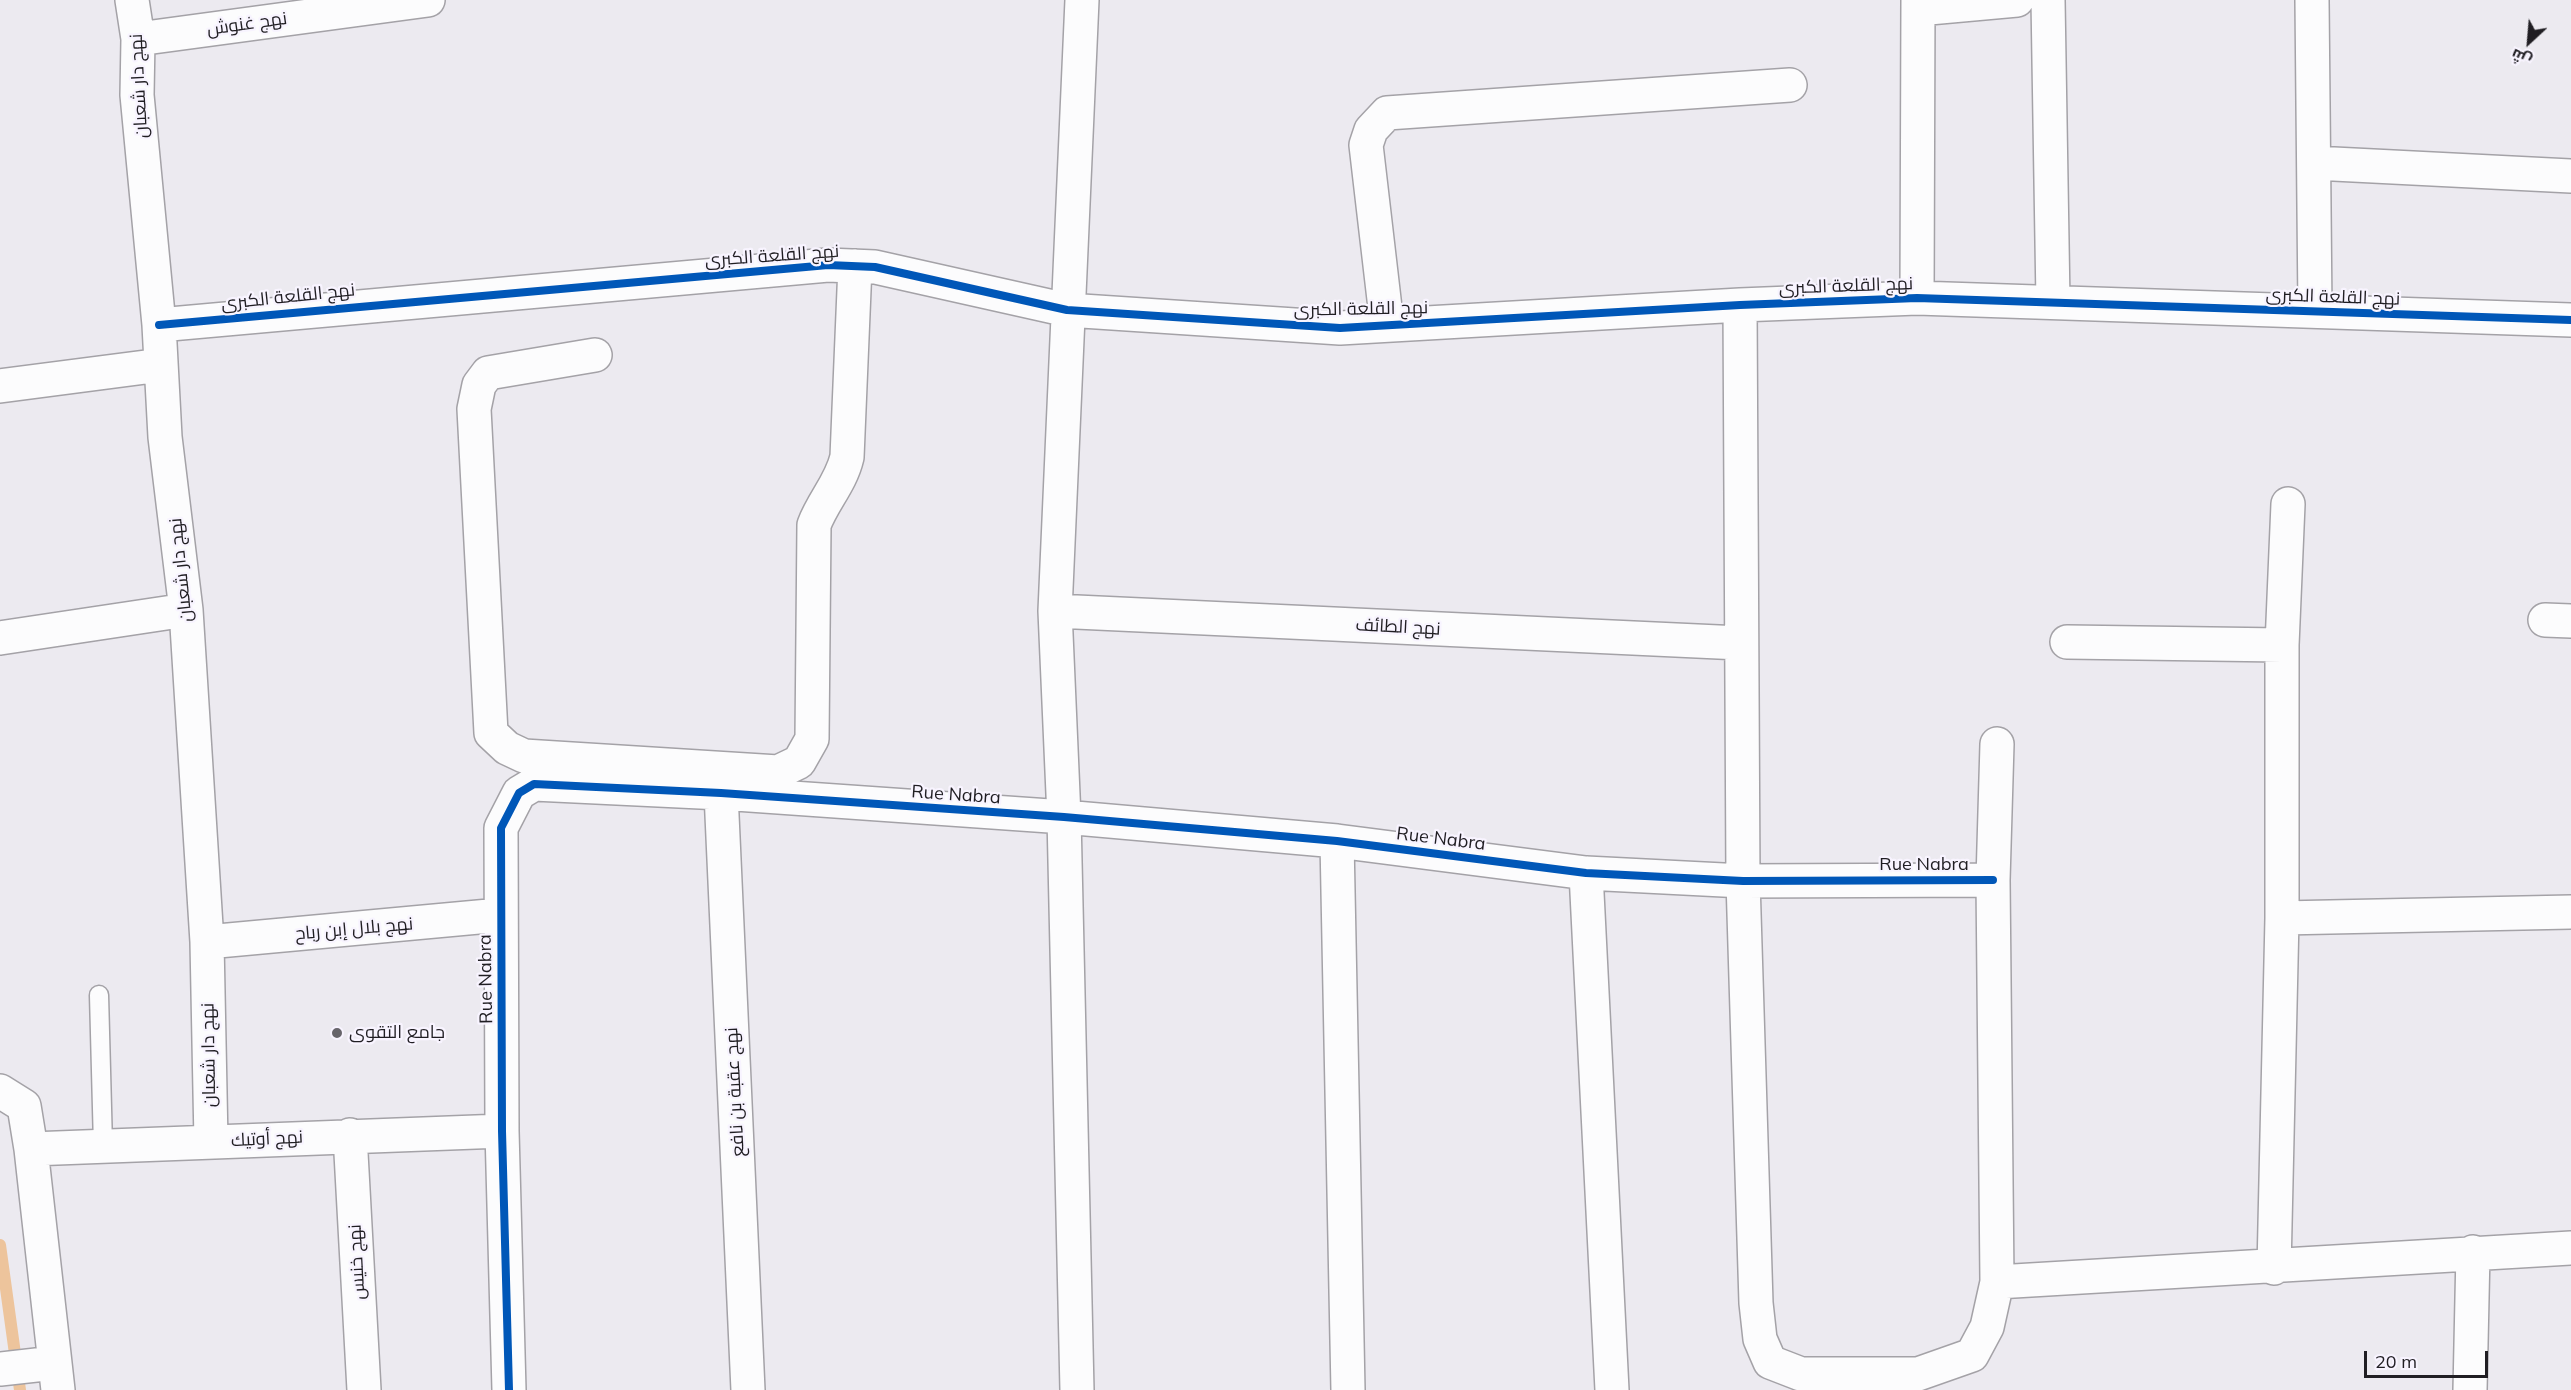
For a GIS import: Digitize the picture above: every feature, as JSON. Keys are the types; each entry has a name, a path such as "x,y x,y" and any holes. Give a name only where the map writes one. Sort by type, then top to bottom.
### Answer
{"street":[{"name":"نهج دار شعبان","path":"132,0 138,39 137,95 159,326 165,437 186,610 207,942 211,1142"},
{"name":"نهج غنوش","path":"138,39 428,0"},
{"path":"1077,1390 1064,817 1055,611 1083,0"},
{"path":"1917,298 1918,5 2018,0"},
{"path":"2048,0 2053,302"},
{"path":"2312,0 2315,311"},
{"path":"1387,325 1366,145 1371,130 1387,113 1790,85"},
{"path":"2314,163 2571,176"},
{"path":"595,355 488,374 479,385 474,409 492,733 507,748 524,756 778,772 799,762 812,739 814,525 819,512 844,473 847,458 855,266"},
{"name":"نهج القلعة الكبرى","path":"159,326 789,267 855,266 875,267 1067,310 1340,328 1740,305 1917,298 2571,320"},
{"name":"Rue Nabra","path":"509,1390 502,1131 501,828 519,793 534,784 721,793 1064,817 1337,841 1586,873 1743,880 1993,880 1997,1282 1987,1327 1972,1355 1919,1382 1801,1374 1770,1362 1760,1339 1756,1291 1743,880 1740,305"},
{"path":"0,386 161,365"},
{"path":"2274,1268 2282,918 2282,645 2288,504"},
{"path":"0,638 186,610"},
{"name":"نهج الطائف","path":"1055,611 1740,643"},
{"path":"2067,642 2282,645"},
{"path":"1993,880 1997,744"},
{"name":"نهج عقبة بن نافع","path":"721,793 748,1390"},
{"path":"1337,841 1348,1390"},
{"path":"1586,873 1612,1390"},
{"path":"2282,918 2571,912"},
{"name":"نهج بلال إبن رباح","path":"207,942 500,915"},
{"path":"0,1091 24,1106 31,1149 56,1377 0,1369"},
{"name":"نهج أوتيك","path":"31,1149 350,1135 502,1131"},
{"name":"نهج خنيس","path":"350,1135 364,1390"},
{"path":"1997,1282 2274,1268 2473,1252 2571,1248"},
{"path":"2470,1390 2473,1252"}],"lane":[{"path":"99,995 103,1146"}],"waterway":[{"path":"0,1245 20,1390"}],"cycle path":[{"path":"159,325 828,265 875,267 1067,310 1340,328 1740,305 1917,298 2571,320"},
{"path":"509,1390 502,1131 501,828 519,793 534,784 721,793 1064,817 1337,841 1586,873 1743,881 1993,880"}],"place":[{"name":"جامع التقوى","path":"337,1033"}]}
